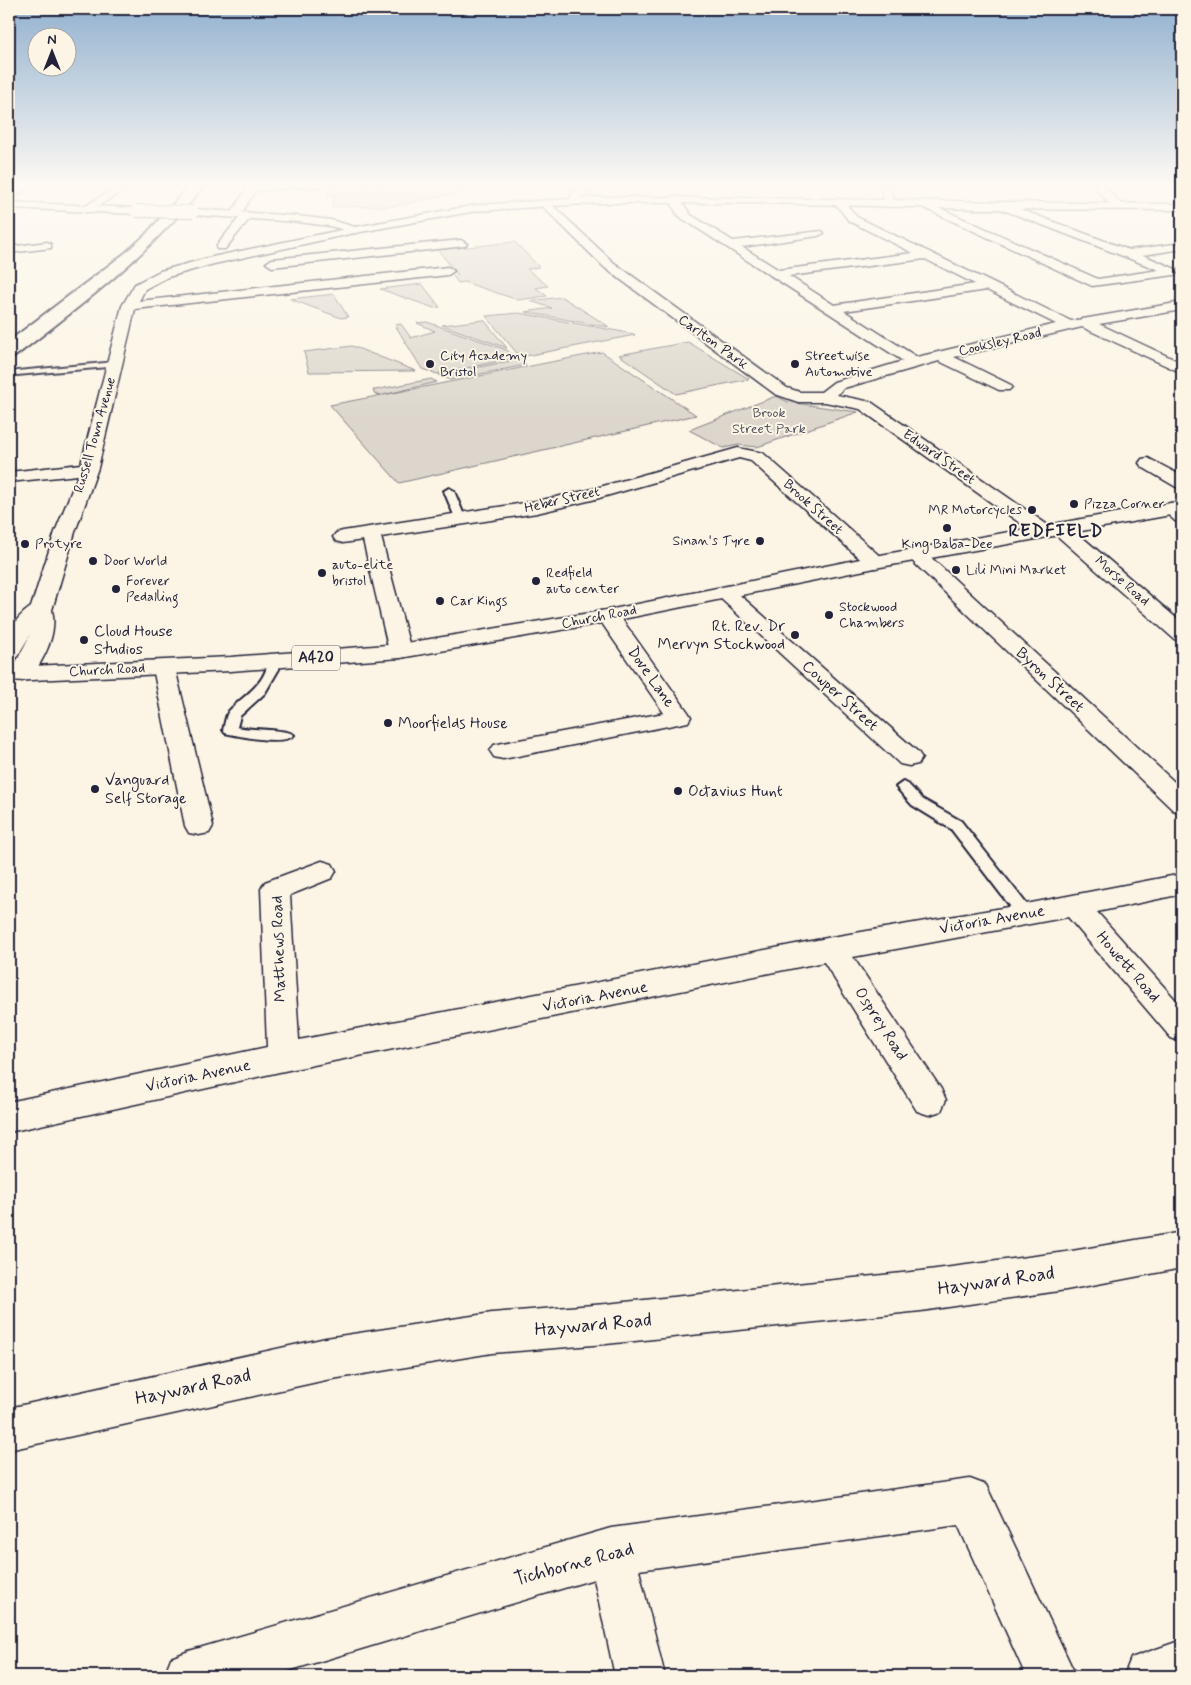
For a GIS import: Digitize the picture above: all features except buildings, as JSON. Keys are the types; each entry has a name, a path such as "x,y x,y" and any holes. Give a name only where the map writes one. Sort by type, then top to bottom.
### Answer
{"street":[{"path":"164,274 202,264"},
{"path":"164,274 276,264"},
{"name":"Carlton Park","path":"608,264 781,391 798,396 825,397"},
{"path":"761,264 915,362"},
{"path":"777,274 859,264"},
{"path":"944,264 1069,325"},
{"path":"1054,264 1096,283 1178,272"},
{"path":"1154,264 1178,272"},
{"path":"129,306 448,271"},
{"name":"Russell Town Avenue","path":"15,674 42,635 44,618 41,610 64,532 89,468 129,306 140,287 164,274"},
{"path":"832,309 988,286"},
{"name":"Cooksley Road","path":"825,397 839,385 915,362 1069,325 1182,306"},
{"path":"1085,323 1178,364"},
{"path":"941,356 1004,387"},
{"name":"Edward Street","path":"825,397 865,405 872,409 1053,531"},
{"name":"Heber Street","path":"343,537 537,507 592,495 727,455 749,454"},
{"name":"Brook Street","path":"749,454 757,457 875,562"},
{"path":"1148,463 1182,483"},
{"path":"9,477 89,468"},
{"name":"Church Road","path":"15,674 274,662 400,651 608,616 875,562 1179,511"},
{"name":"Morse Road","path":"1053,531 1182,634"},
{"path":"371,534 400,651"},
{"name":"Byron Street","path":"917,555 1182,804"},
{"name":"Cowper Street","path":"726,592 909,758"},
{"name":"Russell Town Avenue","path":"9,652 29,618 41,610"},
{"name":"Dove Lane","path":"503,751 679,716 608,616"},
{"path":"164,668 199,826"},
{"name":"Matthews Road","path":"284,1058 275,889 322,871"},
{"name":"Victoria Avenue","path":"9,1117 284,1058 682,980 832,948 1026,915 1073,904 1182,884"},
{"name":"Howett Road","path":"1073,904 1182,1029"},
{"name":"Osprey Road","path":"832,948 929,1100"},
{"name":"Hayward Road","path":"9,1429 326,1359 492,1333 606,1324 921,1292 1066,1271 1182,1250"},
{"name":"Tichborne Road","path":"199,1675 611,1551 970,1501 1051,1676"},
{"path":"611,1551 640,1676"},
{"path":"1149,1676 1182,1665"}],"lane":[{"path":"17,373 116,364"},
{"path":"449,492 461,520"},
{"path":"274,662 273,669 259,693 234,714 230,730 252,734 287,734"},
{"path":"904,787 917,802 956,825 1026,915"}],"green space":[{"path":"449,264 536,264 539,267 527,269 548,286 536,288 547,296 518,300 464,282 458,283 453,276 458,275"},
{"path":"422,284 440,307 434,308 380,289"},
{"path":"334,294 348,317 341,318 290,299"},
{"path":"562,297 608,327 525,312 552,308 530,301"},
{"path":"519,313 635,335 520,357 486,316"},
{"path":"484,320 507,348 442,325"},
{"path":"427,322 507,350 515,358 437,374 422,369 395,325 401,324 411,338 435,331 417,323"},
{"path":"688,342 749,379 676,394 619,355"},
{"path":"352,346 416,371 309,372 304,352"},
{"path":"602,352 696,415 399,483 330,405 382,395 375,394 373,390 431,379 437,382 383,395"},
{"path":"520,359 526,365 450,380 439,375"},
{"name":"Brook Street Park","path":"776,396 788,402 858,412 757,447 739,445 723,448 689,430"}],"railway":[{"path":"9,340 110,264"},
{"path":"9,362 88,301 132,264"}],"place":[{"name":"City Academy Bristol","path":"430,364"},
{"name":"Streetwise Automotive","path":"795,364"},
{"name":"Pizza Corner","path":"1074,504"},
{"name":"MR Motorcycles","path":"1032,510"},
{"name":"King Baba-Dee","path":"947,528"},
{"name":"Sinan's Tyre","path":"760,541"},
{"name":"Protyre","path":"25,544"},
{"name":"Door World","path":"93,561"},
{"name":"Lili Mini Market","path":"956,570"},
{"name":"auto-elite bristol","path":"322,573"},
{"name":"Redfield auto center","path":"536,581"},
{"name":"Forever Pedalling","path":"116,589"},
{"name":"Car Kings","path":"440,601"},
{"name":"Stockwood Chambers","path":"829,615"},
{"name":"Rt. Rev. Dr Mervyn Stockwood","path":"795,635"},
{"name":"Cloud House Studios","path":"84,640"},
{"name":"Moorfields House","path":"388,723"},
{"name":"Vanguard Self Storage","path":"95,789"},
{"name":"Octavius Hunt","path":"678,791"}],"district":[{"name":"REDFIELD","path":"1056,531"}]}
